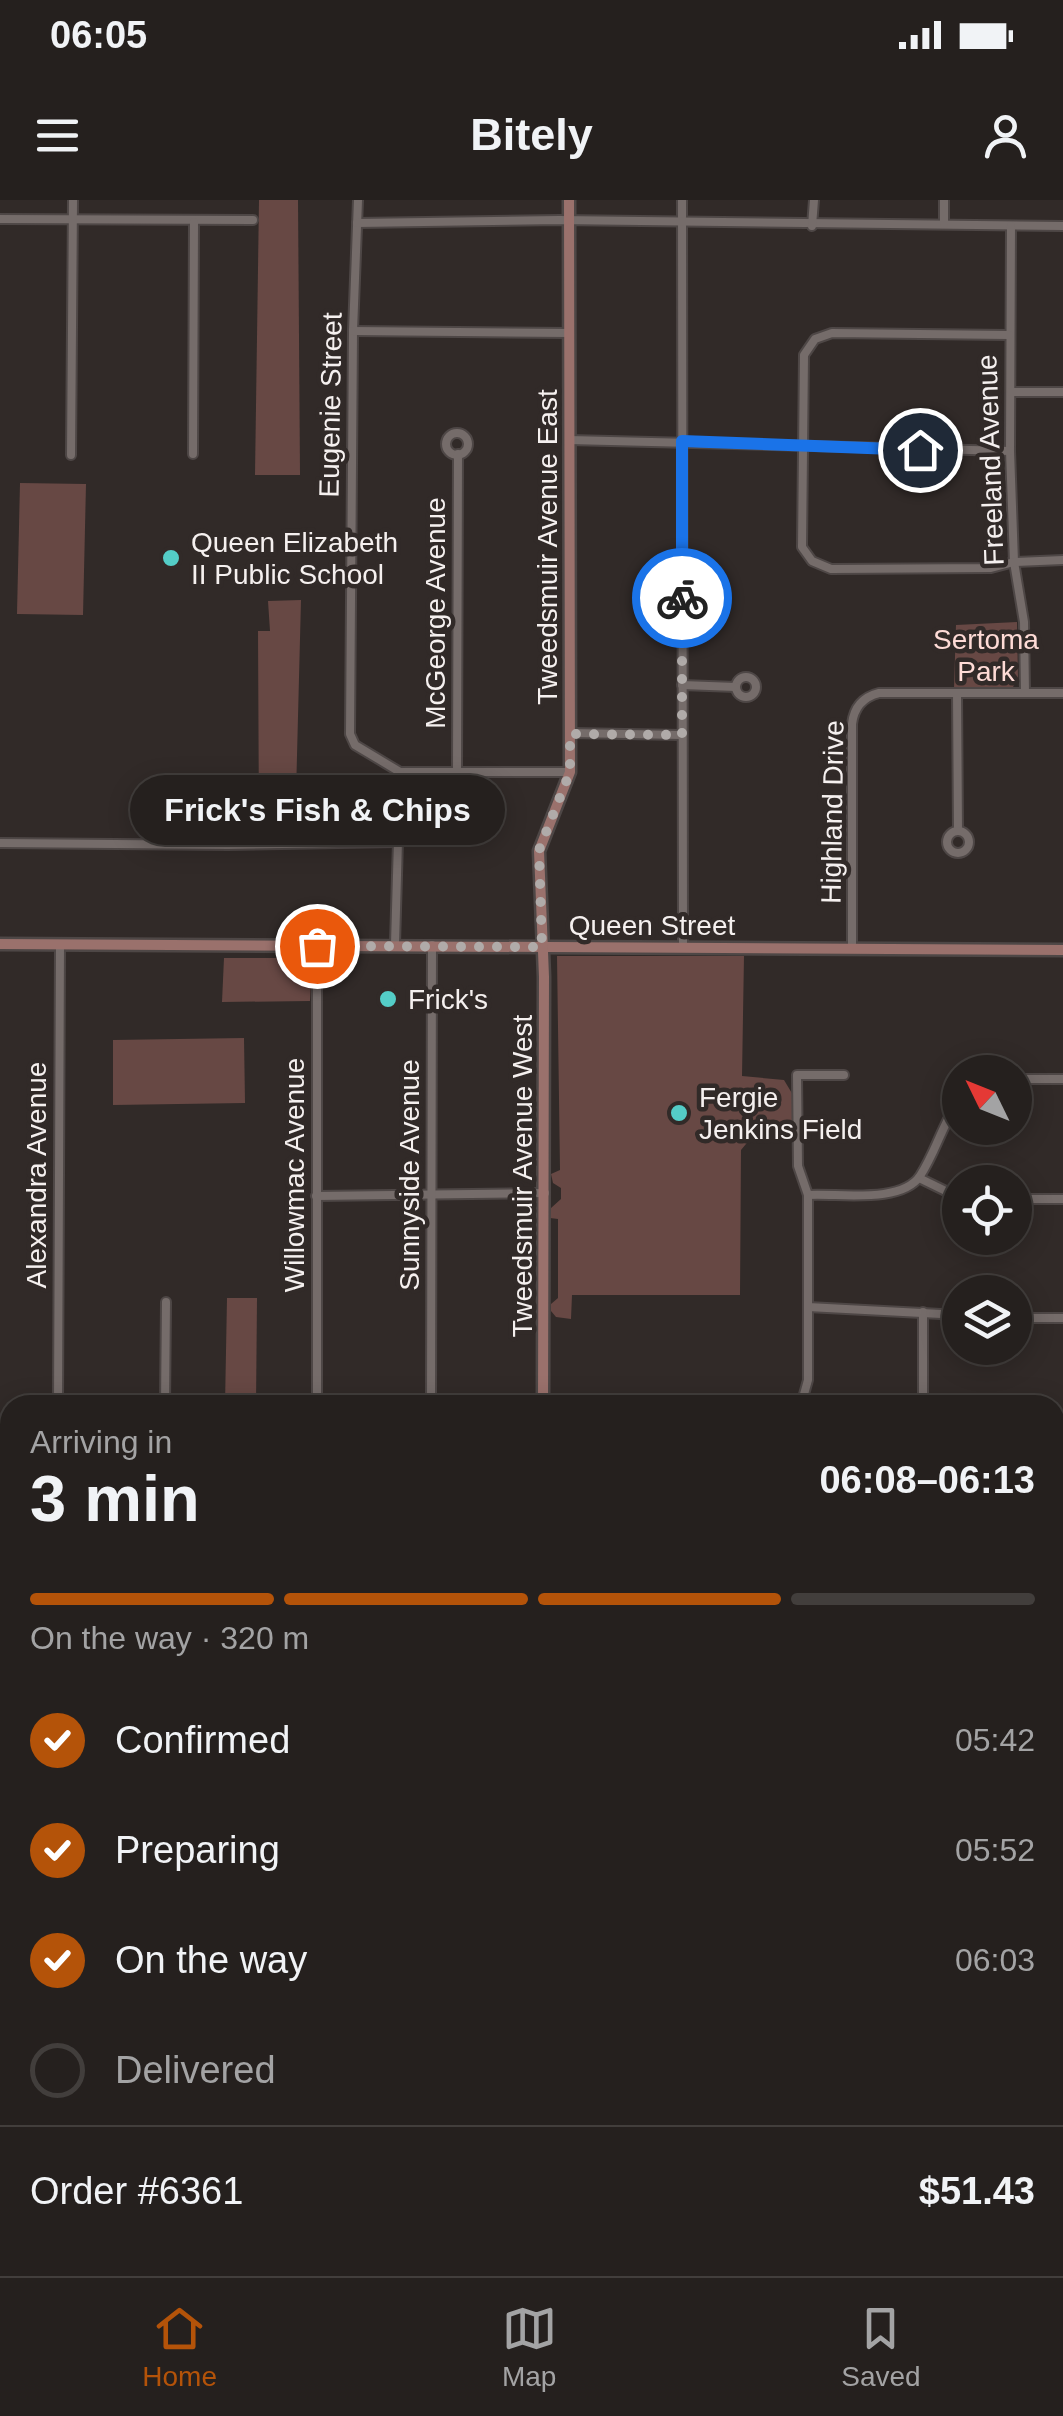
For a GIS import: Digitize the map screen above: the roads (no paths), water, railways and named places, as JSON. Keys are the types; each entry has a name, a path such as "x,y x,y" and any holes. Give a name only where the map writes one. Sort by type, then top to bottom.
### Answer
{"street":[{"path":"71,455 73,200"},
{"name":"Eugenie Street","path":"358,200 353,331 350,734 355,745 400,772"},
{"name":"Tweedsmuir Avenue East","path":"542,947 539,850 570,772 570,200"},
{"path":"682,200 683,948"},
{"path":"812,226 814,200"},
{"path":"944,200 944,224"},
{"path":"0,219 253,220"},
{"path":"193,454 194,222"},
{"path":"357,223 1063,226"},
{"name":"Freeland Avenue","path":"1011,226 1010,451 1014,562 1024,622 1025,693"},
{"path":"353,331 570,332"},
{"path":"1009,334 832,333 815,339 804,354 801,540 806,554 821,566 992,568 1014,562 1063,560"},
{"path":"1011,392 1063,392"},
{"path":"569,440 1010,451"},
{"name":"McGeorge Avenue","path":"457,771 458,454"},
{"path":"682,686 736,686"},
{"name":"Highland Drive","path":"852,948 852,724 856,709 875,694 1063,694"},
{"path":"958,694 958,831"},
{"path":"570,734 682,735"},
{"path":"395,944 400,772 570,772"},
{"path":"0,843 396,842"},
{"name":"Queen Street","path":"0,944 1063,950"},
{"name":"Alexandra Avenue","path":"58,1395 60,944"},
{"name":"Sunnyside Avenue","path":"431,1395 432,945"},
{"name":"Willowmac Avenue","path":"317,946 317,1395"},
{"name":"Tweedsmuir Avenue West","path":"542,947 544,1395"},
{"path":"804,1395 808,1380 808,1195 798,1166 797,1075 844,1075"},
{"path":"1032,1079 1063,1079"},
{"path":"808,1195 898,1192 919,1178 942,1134"},
{"path":"919,1178 942,1189"},
{"path":"316,1196 545,1193"},
{"path":"1032,1199 1063,1198"},
{"path":"165,1395 166,1302"},
{"path":"808,1307 942,1314"},
{"path":"923,1312 923,1395"},
{"path":"1032,1318 1063,1318"}],"place":[{"name":"Queen Elizabeth II Public School","path":"171,558"},
{"name":"Frick's Fish & Chips","path":"317,946"},
{"name":"Frick's","path":"388,999"},
{"name":"Fergie Jenkins Field","path":"679,1113"}],"park label":[{"name":"Sertoma Park","path":"986,655"}]}
